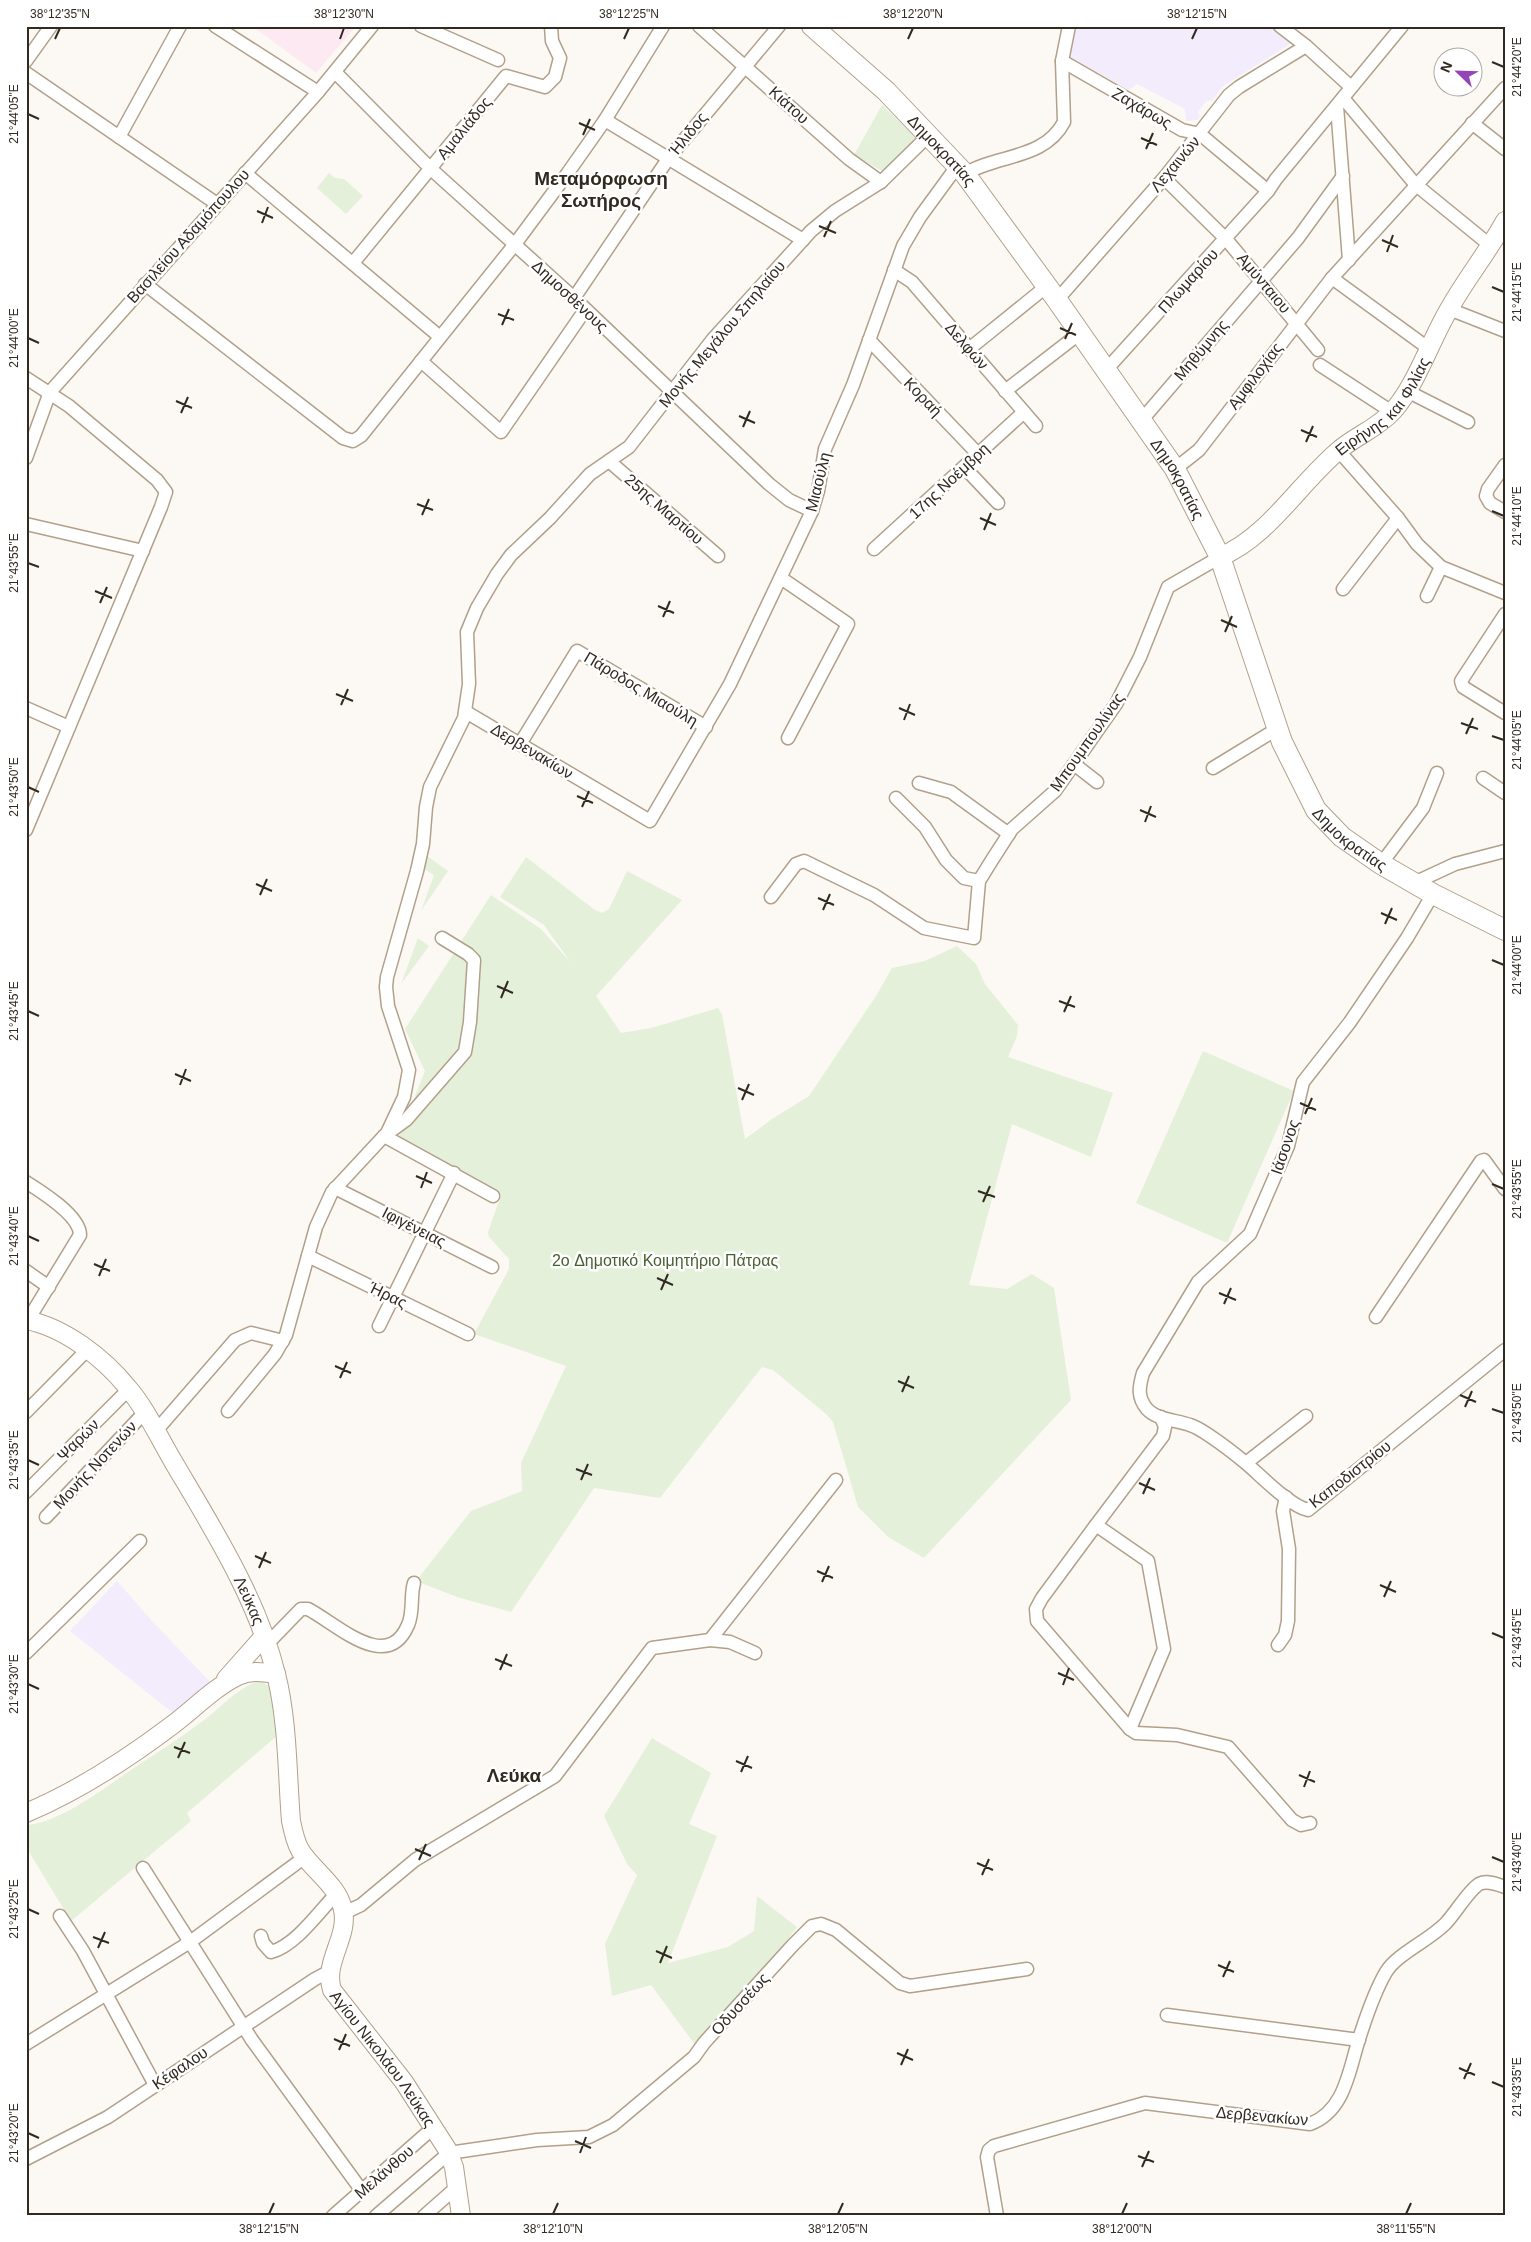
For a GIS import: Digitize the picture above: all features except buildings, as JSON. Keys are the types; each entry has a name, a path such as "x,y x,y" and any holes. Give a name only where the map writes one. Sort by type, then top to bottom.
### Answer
{"main road":[{"name":"Δημοκρατίας","path":"812,26 870,77 961,169 1052,293 1174,469 1220,557 1277,729 1302,786 1316,810 1342,837 1381,864 1433,894 1505,930"},
{"name":"Ειρήνης και Φιλίας","path":"1220,557 1239,549 1257,536 1288,500 1338,450 1392,412 1407,392 1449,309 1503,227"},
{"name":"Λεύκας","path":"27,1320 58,1329 87,1350 129,1389 231,1562 265,1640 276,1674"},
{"path":"26,1813 53,1801 109,1768 171,1726 220,1686 265,1640"},
{"path":"220,1686 249,1673 276,1674 284,1719 291,1821 294,1838 305,1857 336,1894 344,1913"},
{"name":"Αγίου Νικολάου Λεύκας","path":"344,1913 343,1925 330,1971 330,1985 334,1995 393,2068 434,2127 450,2154 458,2186 461,2216"}],"street":[{"path":"26,61 51,26"},
{"path":"119,137 180,26"},
{"path":"216,26 318,92"},
{"name":"Βασιλείου Αδαμόπουλου","path":"26,458 50,392 318,92 372,26"},
{"path":"421,26 498,60"},
{"name":"Αμαλιάδος","path":"353,263 506,76 545,87 552,81 560,58 552,41 551,26"},
{"path":"145,284 348,441 353,442 360,436 515,244 605,120 663,26"},
{"name":"Κιάτου","path":"699,26 858,167 880,182"},
{"name":"Ήλιδος","path":"574,298 668,159 779,26"},
{"path":"961,169 1021,156 1034,150 1059,130 1064,122 1062,61 1069,26"},
{"path":"1280,26 1306,46 1351,87"},
{"name":"Πλωμαρίου","path":"1106,370 1268,191 1402,26"},
{"name":"Λεχαινών","path":"969,349 1052,293 1164,178 1229,95 1306,46"},
{"name":"Ζαχάρως","path":"1062,61 1182,130 1200,134 1268,191"},
{"name":"Δημοσθένους","path":"335,72 431,169 574,298 769,484 789,500 812,510"},
{"path":"26,73 217,204"},
{"name":"Αμφιλοχίας","path":"1174,469 1199,450 1296,322 1332,278 1505,88"},
{"path":"1340,102 1349,260"},
{"path":"1340,102 1416,184 1491,246"},
{"path":"605,120 803,240"},
{"path":"1472,123 1505,150"},
{"name":"Μονής Μεγάλου Σπηλαίου","path":"385,1134 404,1097 410,1070 388,1006 387,977 421,855 430,786 459,731 466,712 469,684 466,637 477,608 497,574 511,555 550,518 590,474 629,447 722,329 803,240 826,217 880,182 929,135"},
{"name":"Μιαούλη","path":"650,821 730,684 812,510 818,491 825,449 909,234 961,169"},
{"path":"245,173 440,336"},
{"name":"Μηθύμνης","path":"1140,422 1298,238 1343,176"},
{"name":"Αμύνταιου","path":"1164,178 1226,239 1318,350"},
{"name":"Δελφών","path":"894,270 912,282 1036,426"},
{"path":"1332,278 1428,348"},
{"path":"1449,309 1505,331"},
{"path":"421,361 501,432 585,310"},
{"path":"1005,391 1080,333"},
{"name":"Κοραή","path":"869,340 978,454"},
{"path":"1320,365 1392,412"},
{"path":"26,378 50,392 84,418 165,489 161,507 26,830"},
{"path":"1407,392 1468,422"},
{"name":"17ης Νοέμβρη","path":"874,549 1024,412"},
{"path":"1338,450 1398,518 1417,544 1441,567 1505,593"},
{"name":"25ης Μαρτίου","path":"609,461 718,556"},
{"path":"1505,465 1488,489 1486,496 1490,503 1505,512"},
{"path":"964,467 998,503"},
{"path":"1343,589 1398,518"},
{"path":"26,524 143,551"},
{"name":"Μπουμπουλίνας","path":"771,897 796,864 804,862 874,895 924,928 974,938 978,881 1009,834 1055,791 1116,704 1140,657 1168,587 1220,557"},
{"path":"1427,596 1441,567"},
{"path":"780,578 848,624 788,738"},
{"path":"1505,614 1463,675 1461,682 1463,687 1505,713"},
{"name":"Πάροδος Μιαούλη","path":"520,744 577,651 706,727"},
{"path":"26,708 69,728"},
{"name":"Δερβενακίων","path":"466,712 650,821"},
{"path":"1213,768 1277,729"},
{"path":"1074,764 1097,782"},
{"path":"1381,864 1423,808 1436,773"},
{"path":"1483,778 1505,793"},
{"path":"919,783 951,792 1009,834"},
{"path":"896,798 925,827 946,860 964,878 978,881"},
{"path":"1414,883 1455,864 1505,851"},
{"name":"Ιάσονος","path":"1140,1400 1139,1387 1143,1373 1198,1282 1250,1234 1288,1146 1303,1082 1350,1022 1407,938 1433,894"},
{"name":"Μονής Μεγάλου Σπηλαίου","path":"228,1411 283,1340 322,1213 335,1188 385,1134 406,1120 465,1052 470,1022 474,960 468,954 442,938"},
{"path":"385,1134 493,1196"},
{"path":"1376,1317 1481,1161 1484,1160 1505,1189"},
{"path":"379,1326 454,1173"},
{"path":"26,1182 66,1212 80,1230 79,1240 27,1320"},
{"name":"Ιφιγένειας","path":"335,1188 492,1268"},
{"name":"Ήρας","path":"308,1256 468,1334"},
{"path":"26,1272 49,1287"},
{"path":"155,1432 236,1340 251,1333 283,1340"},
{"path":"26,1412 87,1350"},
{"name":"Καποδιστρίου","path":"1140,1400 1149,1411 1161,1417 1193,1426 1246,1463 1302,1509 1312,1508 1505,1350"},
{"name":"Ψαρών","path":"26,1492 129,1389"},
{"name":"Μονής Νοτενών","path":"46,1517 144,1413"},
{"path":"1246,1463 1306,1416"},
{"path":"1161,1417 1165,1427 1163,1436 1042,1598 1036,1609 1037,1621 1130,1729 1136,1733 1177,1735 1228,1747 1267,1794 1292,1820 1300,1825 1310,1823"},
{"path":"710,1640 836,1480"},
{"path":"1278,1645 1285,1635 1288,1621 1289,1549 1283,1511 1286,1497"},
{"path":"1096,1525 1148,1560 1164,1649 1130,1729"},
{"path":"26,1653 140,1541"},
{"path":"265,1640 301,1610 308,1609 370,1645 392,1646 404,1633 409,1623 411,1594 414,1583"},
{"path":"344,1913 361,1904 414,1860 555,1776 652,1648 710,1640 730,1642 755,1653"},
{"path":"26,2044 190,1942 305,1857"},
{"path":"143,1868 243,2027 362,2191"},
{"name":"Δερβενακίων","path":"997,2216 987,2157 989,2150 994,2146 1145,2103 1310,2124 1320,2120 1341,2094 1380,1983 1393,1964 1432,1937 1477,1886 1486,1882 1505,1887"},
{"path":"261,1936 263,1943 271,1952 279,1950 304,1930 336,1894"},
{"path":"60,1916 79,1945 155,2085"},
{"name":"Οδυσσέως","path":"450,2154 528,2141 589,2137 613,2125 694,2057 704,2043 793,1944 812,1926 821,1924 836,1930 900,1983 910,1986 1027,1969"},
{"name":"Κέφαλου","path":"26,2159 94,2125 315,1978 330,1971"},
{"path":"1167,2015 1359,2040"},
{"name":"Μελάνθου","path":"333,2216 434,2127"},
{"path":"376,2216 450,2154"},
{"path":"424,2216 458,2186"}],"shaded area":[{"path":"252,26 356,26 316,73"},
{"path":"1077,26 1273,26 1291,40 1290,44 1222,87 1212,101 1206,101 1198,112 1200,117 1197,120 1186,121 1185,109 1137,84 1129,90 1069,56"},
{"path":"117,1581 210,1682 173,1713 70,1631"}],"green space":[{"path":"882,105 918,139 884,172 854,155"},
{"path":"329,173 335,178 344,179 363,196 346,214 317,188"},
{"path":"427,856 448,871 421,911 434,875 424,869"},
{"name":"2o Δημοτικό Κοιμητήριο Πάτρας","path":"526,857 595,910 602,913 609,909 627,871 682,900 596,996 621,1033 651,1028 718,1008 722,1014 745,1139 772,1119 809,1096 876,996 892,968 925,961 957,946 976,964 985,984 1018,1025 1017,1036 1008,1057 1113,1093 1091,1157 1012,1124 969,1285 1007,1289 1032,1274 1054,1288 1071,1400 924,1558 888,1537 858,1507 833,1422 773,1370 762,1367 660,1498 594,1488 511,1612 457,1597 416,1581 471,1511 522,1491 521,1463 566,1366 474,1334 509,1269 509,1259 489,1237 488,1232 501,1195 453,1166 398,1138 425,1071 405,1029 491,895 541,929 571,963 544,925 500,897"},
{"path":"418,938 429,946 401,984"},
{"path":"1203,1051 1294,1091 1227,1243 1136,1203"},
{"path":"257,1682 263,1682 270,1687 279,1734 187,1813 191,1821 71,1921 26,1847 26,1825 53,1818 97,1794 189,1731 237,1693"},
{"path":"652,1738 711,1773 689,1824 717,1836 668,1963 728,1947 754,1931 757,1896 797,1927 748,1993 696,2046 651,1985 612,1996 605,1944 637,1875 627,1864 604,1816"}],"district":[{"name":"Μεταμόρφωση Σωτήρος","path":"601,189"},
{"name":"Λεύκα","path":"514,1775"}]}
